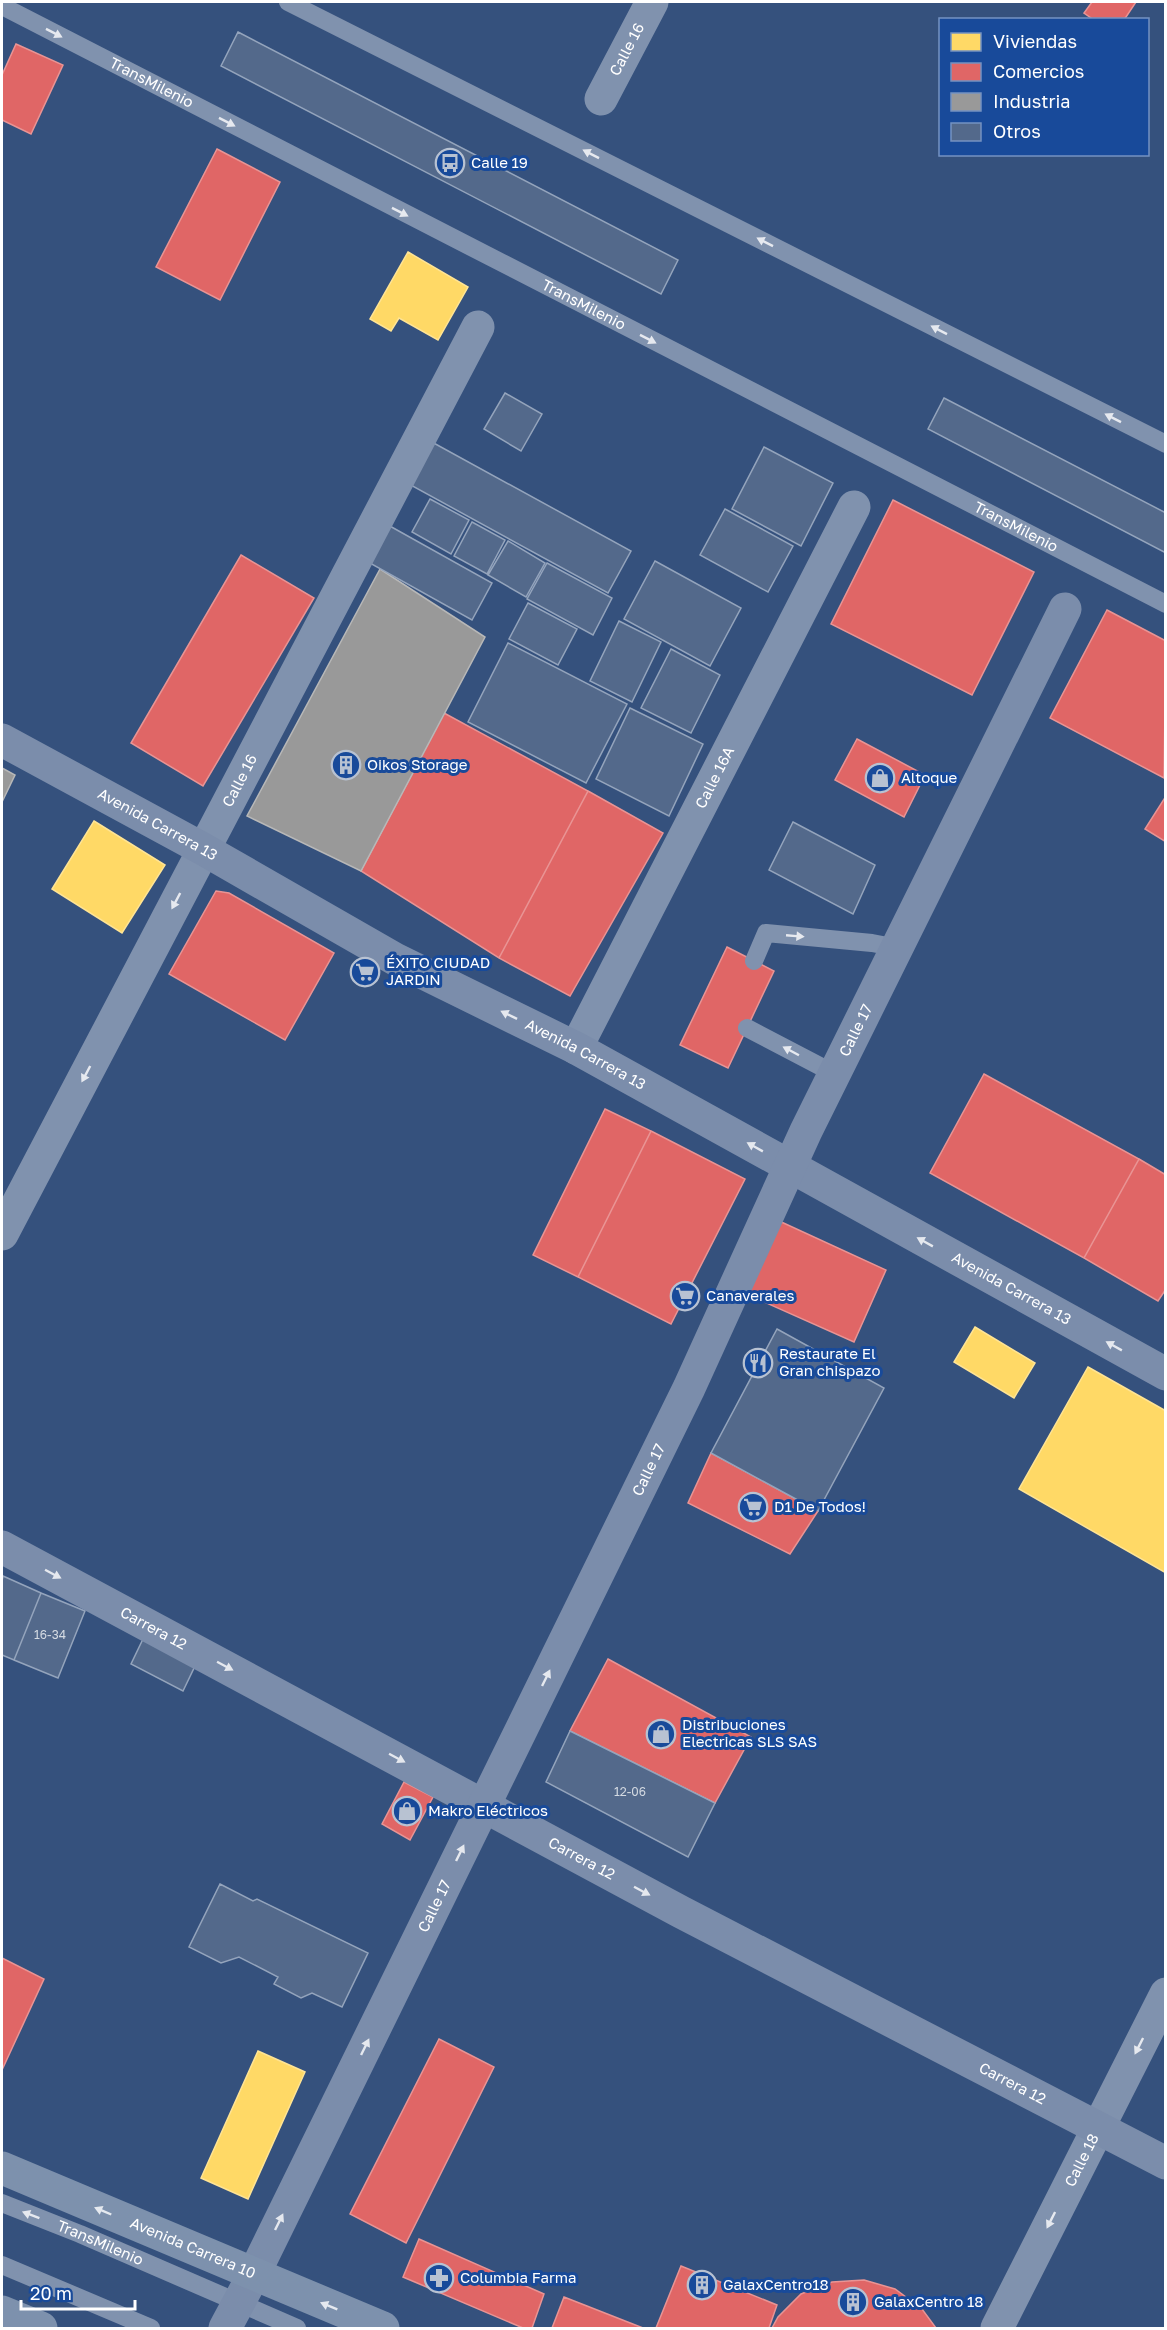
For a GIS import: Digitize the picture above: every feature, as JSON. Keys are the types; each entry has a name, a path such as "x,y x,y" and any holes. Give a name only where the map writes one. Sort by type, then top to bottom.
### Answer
{"main road":[{"name":"Avenida Carrera 10","path":"2,2168 383,2328"},
{"path":"2,2312 41,2328"}],"street":[{"name":"Calle 16","path":"601,99 652,2"},
{"name":"Calle 16","path":"2,1234 478,327"},
{"name":"Calle 16A","path":"576,1048 854,507"},
{"name":"Calle 17","path":"231,2316 254,2274 689,1388 790,1167 1065,609"},
{"name":"Avenida Carrera 13","path":"2,740 203,849 395,959 576,1048 1166,1374"},
{"name":"Carrera 12","path":"2,1547 681,1912 1166,2163"},
{"name":"Calle 18","path":"997,2328 1166,1994"}],"lane":[{"path":"288,2 1166,444"},
{"name":"TransMilenio","path":"2,6 1166,604"},
{"path":"754,961 766,933 872,943 898,948"},
{"path":"747,1028 835,1074"},
{"name":"TransMilenio","path":"2,2204 80,2234 231,2316 297,2328"},
{"path":"2,2265 151,2328"}],"building: Viviendas":[{"path":"408,252 468,287 438,340 399,318 391,331 370,319"},
{"path":"94,821 165,865 122,933 52,889"},
{"path":"975,1327 1035,1363 1014,1398 954,1362"},
{"path":"1088,1367 1166,1411 1166,1573 1019,1489"},
{"path":"258,2051 305,2072 248,2199 201,2178"}],"building: Comercios":[{"path":"1092,2 1136,2 1125,18 1091,18 1084,13"},
{"path":"16,44 63,65 31,134 2,120 2,75"},
{"path":"217,149 280,182 220,300 156,267"},
{"path":"893,500 1034,572 972,695 831,624"},
{"path":"241,555 314,598 203,786 131,743"},
{"path":"1107,610 1166,641 1164,778 1050,718"},
{"path":"444,713 588,791 499,958 361,871"},
{"name":"Altoque","path":"857,739 925,775 904,817 835,780"},
{"path":"588,791 663,833 570,996 499,958"},
{"path":"1166,796 1166,842 1145,829"},
{"path":"216,891 229,893 334,953 285,1040 169,974"},
{"path":"727,947 774,971 728,1068 680,1045"},
{"path":"984,1074 1139,1159 1084,1258 930,1173"},
{"path":"605,1109 651,1131 578,1277 533,1255"},
{"path":"651,1131 745,1179 671,1324 578,1277"},
{"path":"1139,1159 1166,1175 1166,1289 1158,1301 1084,1258"},
{"path":"777,1220 886,1270 854,1342 744,1293"},
{"name":"D1 De Todos!","path":"711,1453 818,1511 790,1554 688,1503"},
{"name":"Distribuciones Electricas SLS SAS","path":"608,1659 751,1737 715,1803 570,1731"},
{"name":"Makro Eléctricos","path":"404,1782 433,1797 410,1840 382,1824"},
{"path":"2,1958 44,1979 2,2070"},
{"path":"439,2039 494,2067 406,2243 350,2214"},
{"path":"419,2239 544,2294 532,2328 523,2328 403,2277"},
{"name":"GalaxCentro18","path":"681,2266 777,2305 769,2328 656,2328"},
{"name":"GalaxCentro 18","path":"864,2280 895,2289 922,2309 936,2328 772,2328 778,2317 801,2294 832,2282"},
{"path":"564,2297 643,2328 552,2328"}],"building: Industria":[{"name":"Oikos Storage","path":"380,569 485,637 361,871 247,816"},
{"path":"2,768 15,775 2,802"}],"building: Otros":[{"name":"Calle 19","path":"238,32 678,260 661,294 221,66"},
{"path":"505,393 542,414 521,451 484,429"},
{"path":"944,398 1166,513 1166,553 928,429"},
{"path":"430,441 631,551 608,593 407,483"},
{"path":"764,447 833,483 801,546 732,509"},
{"path":"430,499 469,520 451,554 412,532"},
{"path":"725,509 793,546 768,592 700,555"},
{"path":"472,522 505,540 487,574 454,556"},
{"path":"388,525 492,583 472,620 368,562"},
{"path":"508,541 545,563 526,597 488,575"},
{"path":"655,561 741,608 710,666 624,619"},
{"path":"547,563 612,598 593,635 527,599"},
{"path":"528,603 577,629 558,665 509,639"},
{"path":"619,621 661,642 632,702 590,681"},
{"path":"508,643 627,704 586,783 468,722"},
{"path":"671,649 720,675 691,733 641,708"},
{"path":"630,708 703,744 669,816 596,779"},
{"path":"793,822 875,865 853,914 769,870"},
{"path":"777,1329 884,1388 818,1511 711,1453"},
{"path":"3,1576 41,1593 14,1660 2,1655"},
{"path":"41,1593 85,1611 58,1678 14,1660"},
{"path":"143,1639 195,1666 183,1691 131,1664"},
{"path":"570,1731 715,1803 688,1857 546,1782"},
{"path":"220,1884 253,1901 257,1899 368,1953 342,2007 312,1993 301,1998 274,1984 278,1977 239,1957 221,1963 189,1947"}],"place":[{"name":"Calle 19","path":"450,163"},
{"name":"Oikos Storage","path":"346,765"},
{"name":"Altoque","path":"880,778"},
{"name":"ÉXITO CIUDAD JARDIN","path":"365,972"},
{"name":"Canaverales","path":"685,1296"},
{"name":"Restaurate El Gran chispazo","path":"758,1363"},
{"name":"D1 De Todos!","path":"753,1507"},
{"name":"Distribuciones Electricas SLS SAS","path":"661,1734"},
{"name":"Makro Eléctricos","path":"407,1811"},
{"name":"Columbia Farma","path":"439,2278"},
{"name":"GalaxCentro18","path":"702,2285"},
{"name":"GalaxCentro 18","path":"853,2302"}]}
